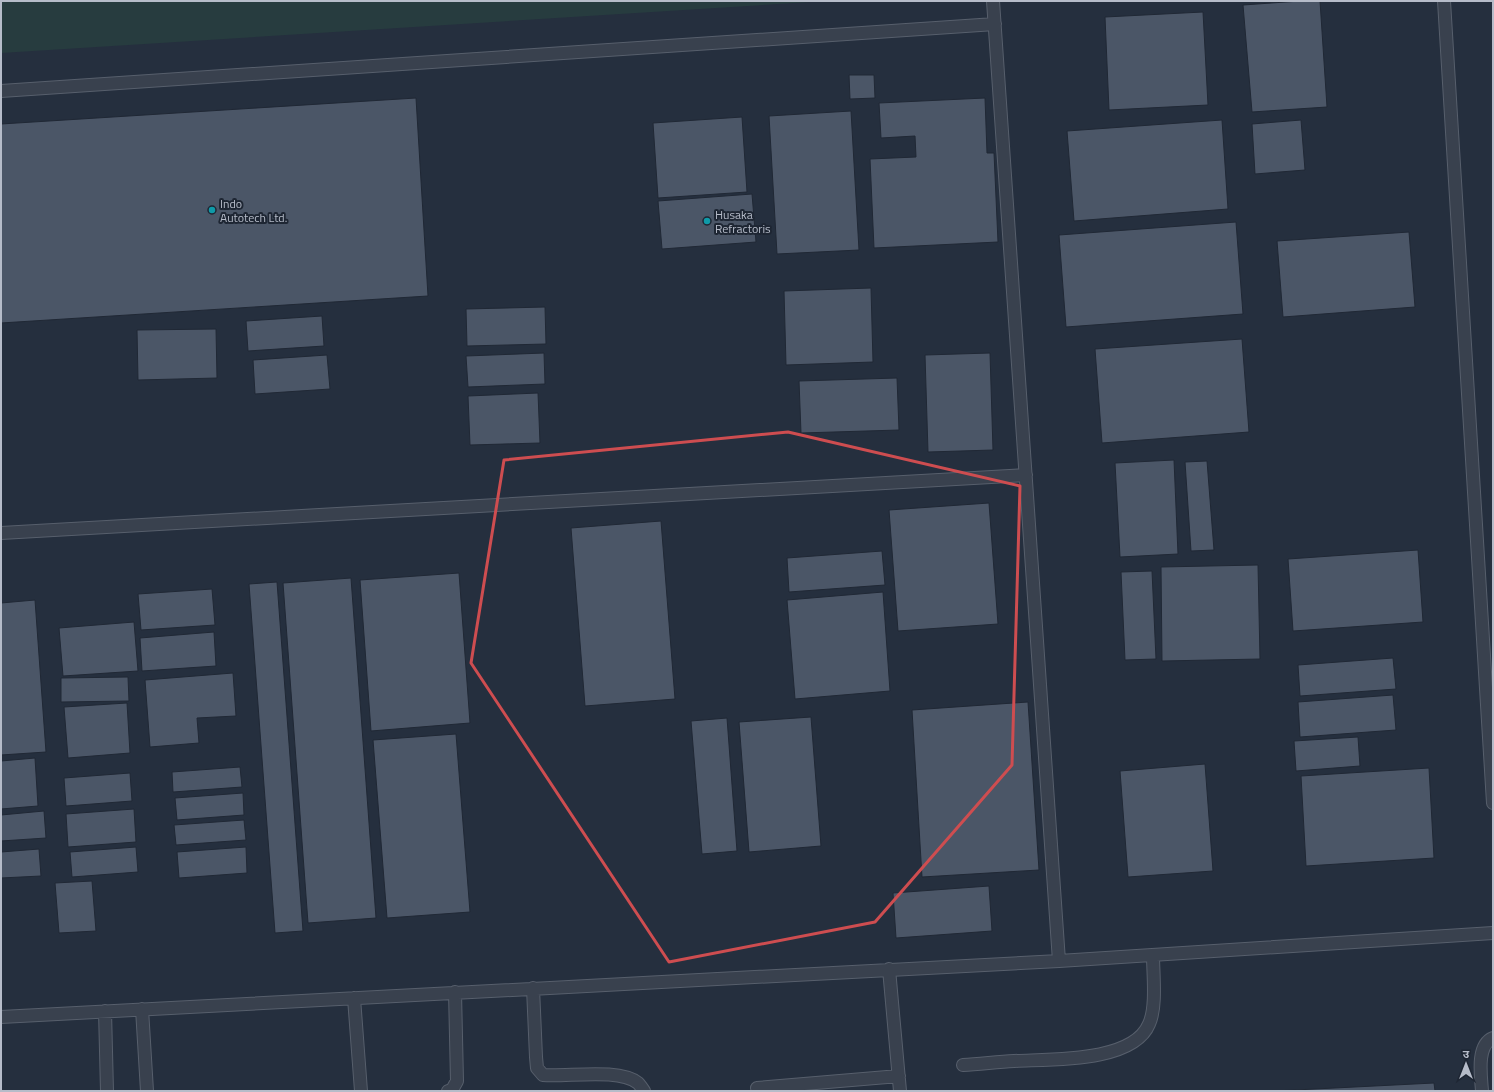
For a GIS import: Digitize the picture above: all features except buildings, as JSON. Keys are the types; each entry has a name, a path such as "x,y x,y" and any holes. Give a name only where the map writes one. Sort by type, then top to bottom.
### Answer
{"lane":[{"path":"993,1 1059,961"},
{"path":"1444,1 1493,802"},
{"path":"1,91 995,24"},
{"path":"1,533 1026,475"},
{"path":"1,1017 1059,961 1493,934"},
{"path":"963,1065 1081,1057 1112,1052 1129,1045 1141,1036 1149,1025 1153,1012 1153,955"},
{"path":"889,969 900,1091"},
{"path":"534,988 537,1068 543,1075 609,1074 622,1076 639,1084 644,1091"},
{"path":"448,1091 452,1090 457,1081 455,992"},
{"path":"354,998 361,1091"},
{"path":"142,1009 147,1091"},
{"path":"104,1011 107,1091"},
{"path":"1482,1091 1482,1050 1490,1039 1493,1038"},
{"path":"757,1088 899,1076"}],"highlighted area":[{"path":"788,432 1020,486 1012,765 875,922 669,962 471,663 504,460"}],"green space":[{"path":"1,1 826,1 1,53"}],"place":[{"name":"Indo Autotech Ltd.","path":"212,210"},
{"name":"Husaka Refractoris","path":"707,221"}]}
